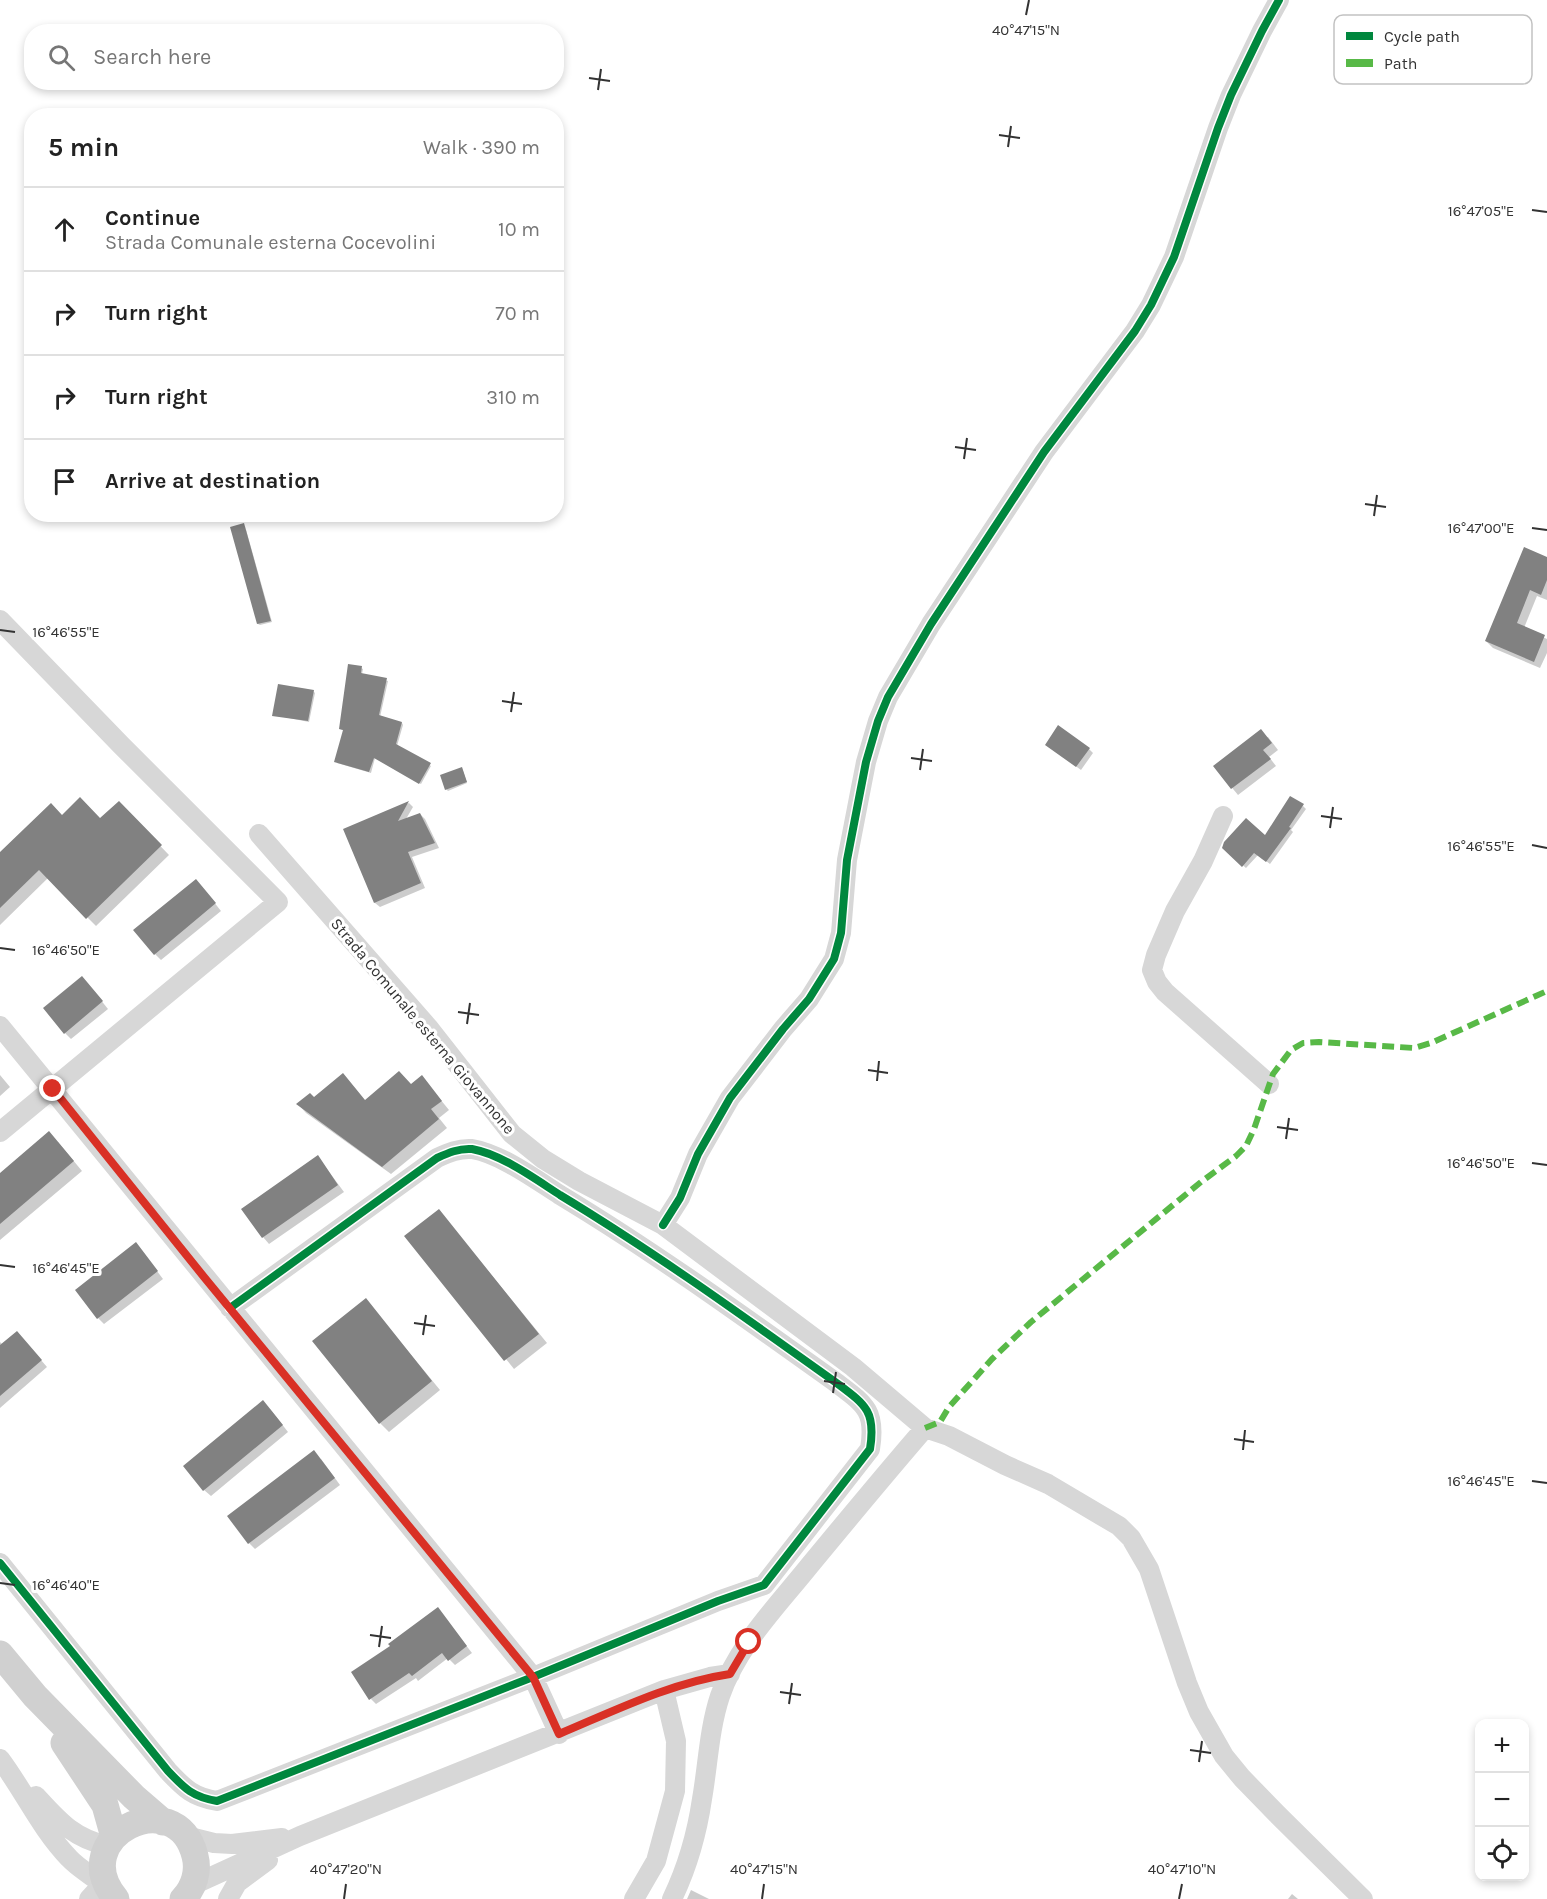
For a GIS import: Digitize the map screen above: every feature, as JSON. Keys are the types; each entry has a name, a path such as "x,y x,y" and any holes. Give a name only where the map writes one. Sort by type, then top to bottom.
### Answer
{"main road":[{"path":"0,1654 35,1696 134,1797 163,1822"},
{"path":"35,1696 105,1805 113,1827 104,1860 104,1889"},
{"path":"111,1841 124,1828 136,1822 150,1820 176,1827 193,1847 196,1873 192,1894"}],"street":[{"path":"663,1225 680,1198 699,1154 730,1098 769,1046 809,999 834,959 841,933 848,860 864,774 878,721 888,697 931,624 1044,452 1135,331 1151,305 1174,257 1231,95 1279,0"},
{"path":"0,620 278,902 0,1132"},
{"path":"1223,816 1203,861 1176,911 1156,955 1152,970 1157,982 1165,992 1269,1084"},
{"name":"Strada Comunale esterna Giovannone","path":"258,834 428,1027 512,1134 543,1159 579,1181 663,1225 853,1367 925,1428"},
{"path":"0,1026 533,1677 559,1734"},
{"path":"484,1153 490,1142 506,1126"},
{"path":"0,1563 184,1789 200,1798 217,1801 533,1677 707,1605 764,1585 870,1449 872,1434 870,1414 860,1401 633,1240 514,1167 484,1153 463,1149 437,1158 230,1308"},
{"path":"672,1899 692,1847 702,1800 712,1727 720,1696 730,1674 749,1642 775,1608 925,1428 949,1436 1048,1484 1119,1526 1131,1538 1149,1569 1187,1683 1212,1737 1242,1778 1363,1899"},
{"path":"192,1894 300,1836 664,1690 730,1674"},
{"path":"634,1899 656,1861 675,1791 676,1741 664,1690"},
{"path":"0,1759 15,1779 32,1809 69,1859 104,1889"},
{"path":"15,1779 34,1794 62,1824 80,1837 111,1841"},
{"path":"186,1836 214,1843 232,1844 300,1836"},
{"path":"228,1899 237,1883 300,1836"}],"building":[{"path":"244,523 271,621 257,624 230,527"},
{"path":"1524,547 1547,557 1547,580 1541,595 1530,590 1517,623 1545,635 1534,662 1485,641"},
{"path":"348,664 362,666 361,673 387,678 379,715 402,722 396,744 431,763 419,784 374,758 369,772 334,762 343,730 339,729"},
{"path":"278,684 314,690 308,721 272,716"},
{"path":"1058,725 1090,748 1076,767 1045,745"},
{"path":"1261,729 1272,743 1263,750 1271,759 1231,789 1213,766"},
{"path":"462,767 467,782 445,790 440,775"},
{"path":"1290,796 1304,804 1289,827 1291,828 1266,862 1254,853 1242,867 1222,848 1224,842 1246,818 1265,835"},
{"path":"80,797 100,818 119,801 162,845 86,919 39,870 0,908 0,852 51,803 62,815"},
{"path":"409,801 398,821 420,813 435,843 408,852 421,883 374,903 343,829"},
{"path":"196,879 216,903 154,955 133,930"},
{"path":"82,976 103,1001 64,1034 43,1008"},
{"path":"399,1071 411,1084 422,1075 442,1101 431,1109 439,1119 382,1167 296,1104 310,1093 314,1097 343,1073 365,1100"},
{"path":"49,1131 74,1161 0,1224 0,1173"},
{"path":"318,1155 338,1185 262,1238 241,1209"},
{"path":"439,1209 539,1334 504,1361 404,1236"},
{"path":"136,1242 158,1271 97,1319 75,1290"},
{"path":"366,1298 432,1381 379,1424 312,1341"},
{"path":"17,1331 42,1360 0,1396 0,1345"},
{"path":"263,1400 283,1425 203,1491 183,1466"},
{"path":"314,1450 335,1478 248,1544 227,1516"},
{"path":"438,1607 467,1646 448,1661 442,1653 412,1676 409,1673 369,1700 351,1672 390,1646 388,1644"}],"marked path":[{"path":"925,1428 940,1422 949,1407 992,1359 1031,1322 1246,1146 1273,1074 1291,1050 1303,1043 1319,1042 1414,1048 1431,1043 1547,991"}],"cycle path":[{"path":"663,1225 680,1198 698,1154 730,1098 809,999 834,959 841,933 847,860 866,762 888,697 931,624 1044,452 1135,331 1151,305 1174,257 1231,95 1279,0"},
{"path":"0,1563 168,1771 190,1791 217,1801 533,1677 718,1601 764,1585 870,1449 871,1426 867,1410 838,1384 701,1287 596,1217 506,1162 472,1149 458,1150 437,1158 230,1308"}],"route":[{"path":"53,1089 204,1277 533,1677 559,1734 664,1690 730,1674 749,1642"}]}
